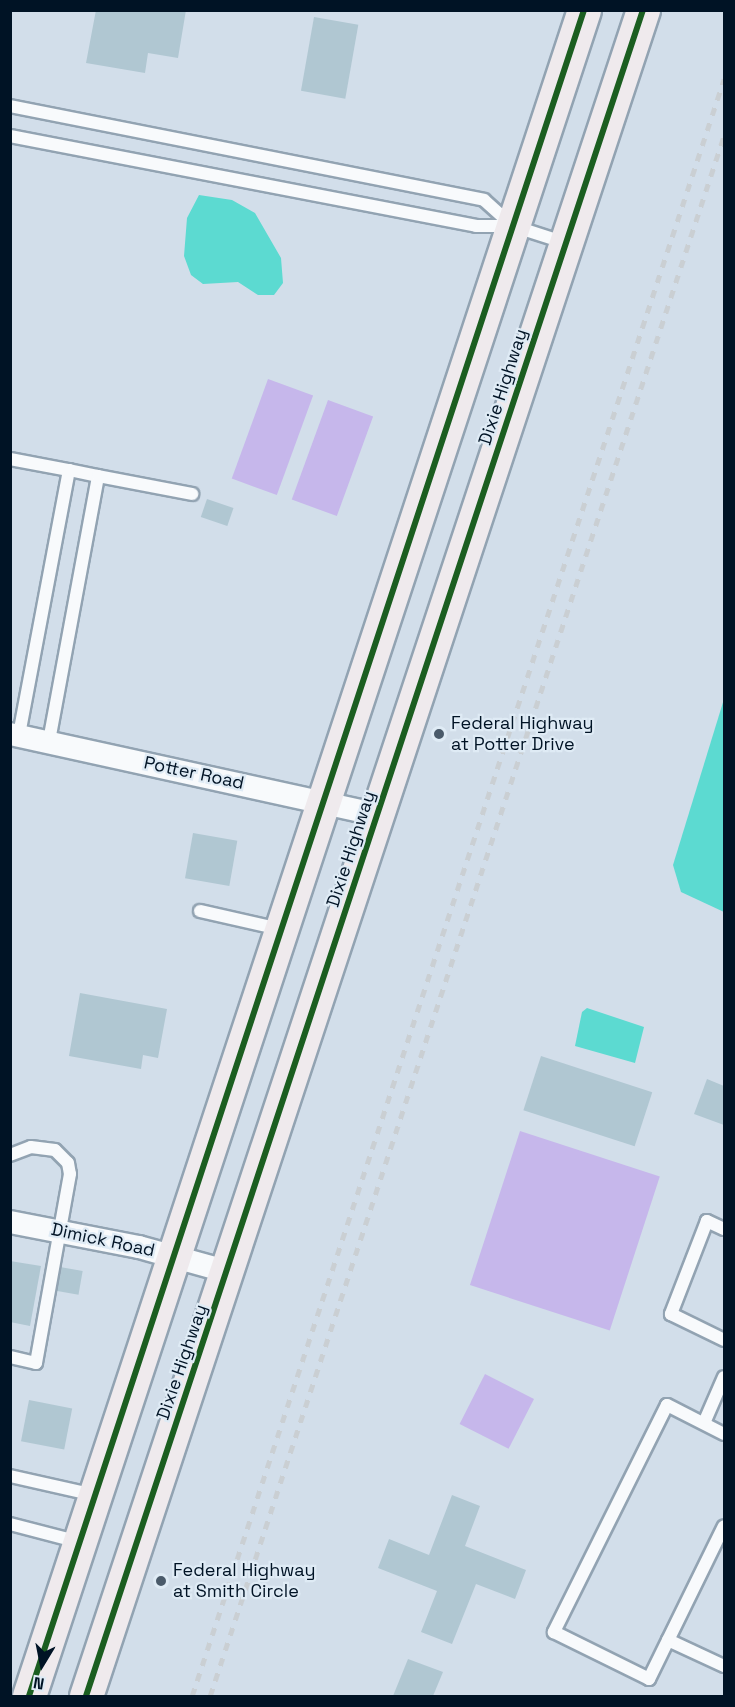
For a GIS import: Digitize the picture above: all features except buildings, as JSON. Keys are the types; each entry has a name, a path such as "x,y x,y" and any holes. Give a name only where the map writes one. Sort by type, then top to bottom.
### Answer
{"main road":[{"path":"29,1696 584,10"},
{"name":"Dixie Highway","path":"86,1696 229,1272 377,815 643,10"}],"street":[{"name":"Potter Road","path":"14,735 377,815"},
{"name":"Dimick Road","path":"10,1222 175,1256 229,1272"}],"lane":[{"path":"10,106 484,200 513,225"},
{"path":"10,136 476,226 513,225 567,243"},
{"path":"10,459 192,494"},
{"path":"14,735 69,470"},
{"path":"48,741 98,476"},
{"path":"200,911 281,929"},
{"path":"10,1155 43,1148 55,1150 68,1163 62,1231 36,1363 10,1357"},
{"path":"724,1229 707,1221 671,1314 724,1340"},
{"path":"704,1423 724,1377"},
{"path":"724,1434 667,1405 554,1632 649,1679 724,1526"},
{"path":"10,1476 95,1496"},
{"path":"10,1524 80,1542"},
{"path":"668,1640 724,1666"}],"shaded area":[{"path":"199,195 232,200 255,213 281,258 283,283 274,295 258,295 238,282 203,284 191,275 184,256 187,218"},
{"path":"268,379 313,395 277,495 232,479"},
{"path":"328,400 373,416 337,516 292,500"},
{"path":"724,699 724,912 681,892 673,865"},
{"path":"587,1008 644,1027 635,1063 575,1046 582,1012"},
{"path":"520,1131 660,1176 610,1330 470,1285"},
{"path":"485,1374 534,1399 509,1449 460,1424"}],"railway":[{"path":"192,1696 724,79"},
{"path":"210,1696 724,135"}],"cycle path":[{"path":"29,1696 584,10"},
{"path":"86,1696 643,10"}],"place":[{"name":"Federal Highway at Potter Drive","path":"439,734"},
{"name":"Federal Highway at Smith Circle","path":"161,1581"}]}
